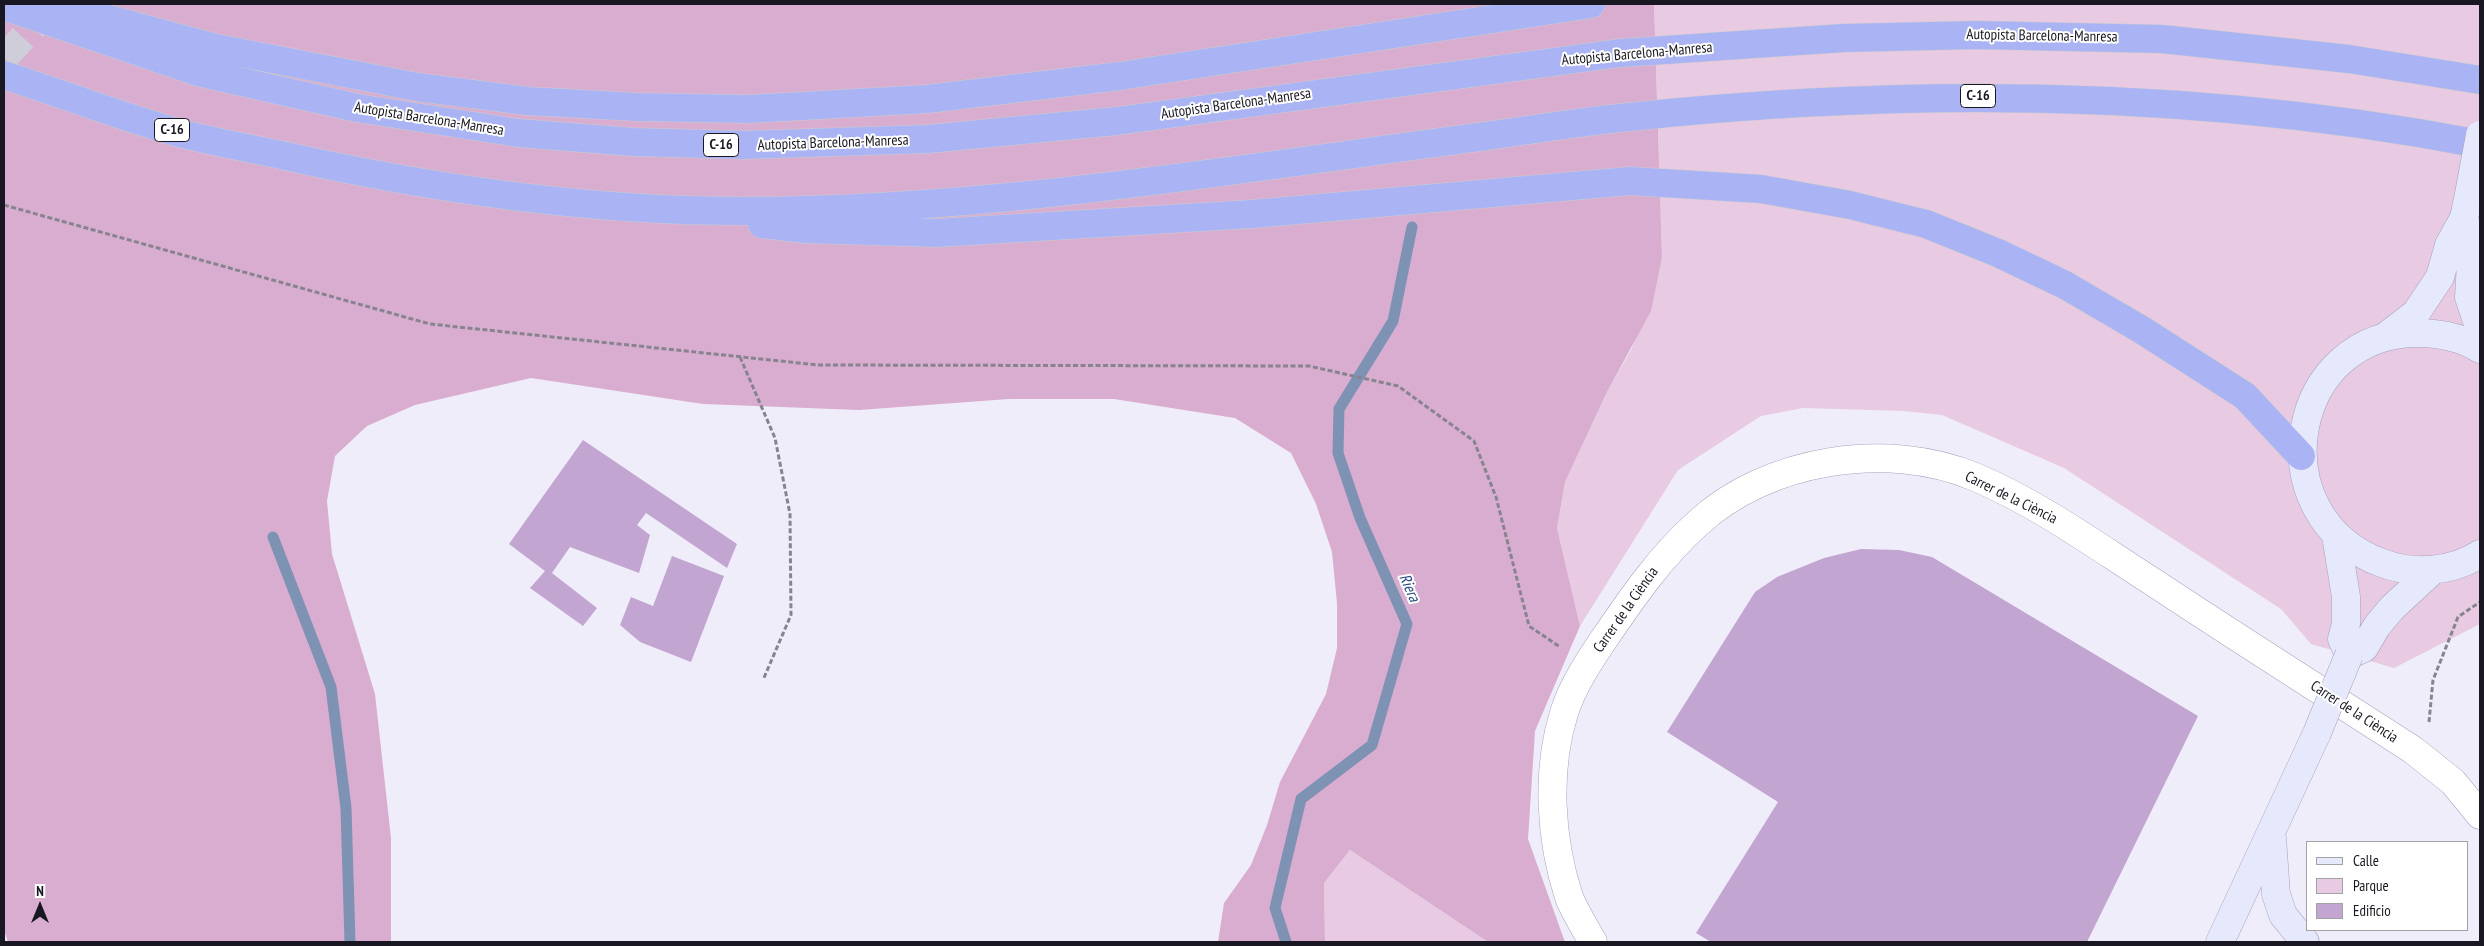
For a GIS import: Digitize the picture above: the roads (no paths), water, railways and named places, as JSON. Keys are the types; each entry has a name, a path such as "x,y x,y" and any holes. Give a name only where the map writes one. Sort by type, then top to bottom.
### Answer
{"highway":[{"path":"53,4 216,48 417,87 527,101 637,108 749,109 928,99 1120,76 1591,4"},
{"name":"Autopista Barcelona-Manresa","path":"4,6 198,72 357,108 518,133 633,142 725,145 928,139 1117,121 1620,53 1844,38 1977,35 2162,39 2349,59 2480,80"},
{"name":"C-16","path":"4,75 181,133 345,170 511,197 629,208 743,211 934,204 1118,186 1629,117 1843,100 1974,96 2155,102 2335,121 2480,144"},
{"path":"629,208 805,229 936,233 1252,214 1630,181 1761,189 1850,205 1926,224 1998,253 2065,285 2142,330 2245,396 2301,456"}],"street":[{"path":"2383,339 2416,313 2440,277 2449,245 2466,206 2480,135"},
{"path":"2466,206 2472,247 2469,297 2480,330"},
{"path":"2480,349 2462,340 2431,333 2414,333 2383,339 2358,350 2327,378 2307,415 2301,442 2303,471 2311,499 2326,524 2352,549 2391,566 2412,570 2433,570 2455,565 2480,554"},
{"name":"Carrer de la Ciència","path":"1593,942 1570,900 1555,846 1553,794 1555,756 1564,712 1587,666 1656,566 1698,522 1738,493 1786,471 1828,462 1872,458 1921,462 1973,476 2046,513 2426,760 2453,782 2480,815"},
{"path":"2336,535 2346,597 2346,624 2342,639 2349,655"},
{"path":"2220,942 2317,734 2349,655 2364,648 2377,626 2392,608 2433,570"},
{"path":"2271,834 2276,894 2283,915 2305,942"}],"waterway":[{"name":"Riera","path":"1286,942 1275,908 1301,799 1372,745 1407,624 1360,518 1338,453 1339,409 1393,321 1412,227"},
{"path":"273,537 331,687 346,808 350,942"}],"tunnel":[{"path":"4,58 54,4"}]}
